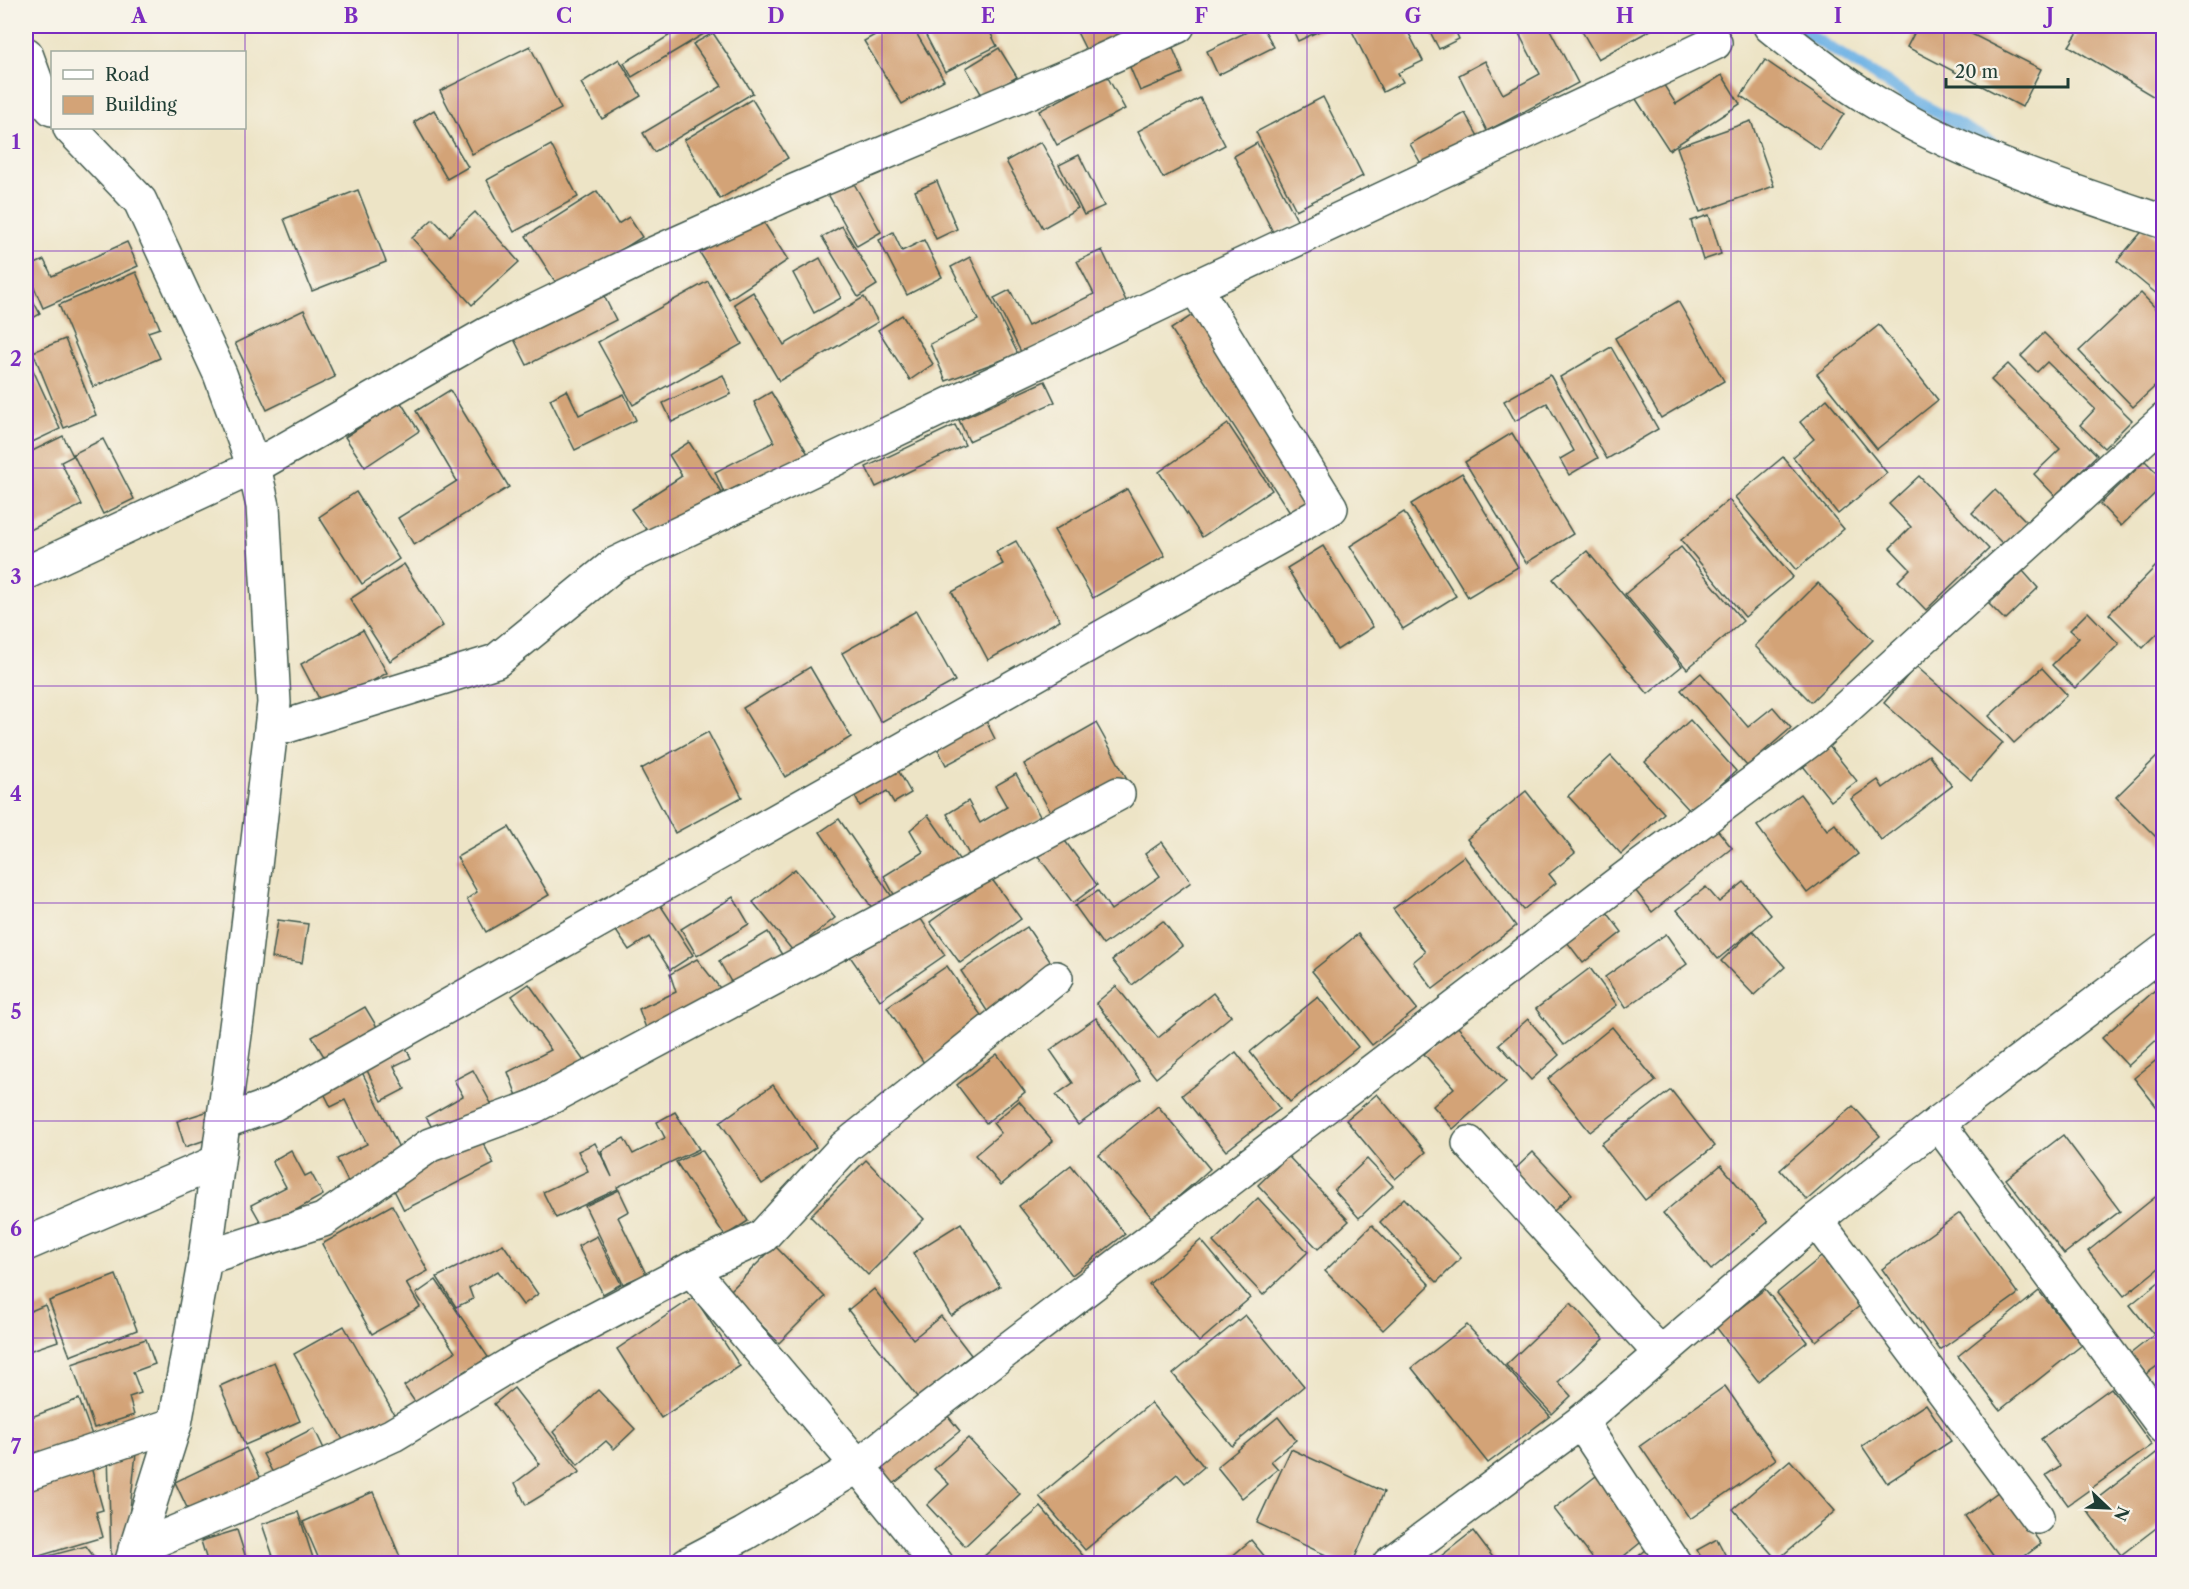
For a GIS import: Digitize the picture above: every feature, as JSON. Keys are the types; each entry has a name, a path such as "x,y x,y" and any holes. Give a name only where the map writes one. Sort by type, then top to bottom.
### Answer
{"street":[{"path":"26,573 254,467 487,334 637,261 794,191 1079,71 1178,26"},
{"path":"1770,26 1874,101 1946,140 2005,166 2163,222"},
{"path":"271,731 496,660 615,564 1195,287 1715,43"},
{"path":"28,66 42,98 51,108"},
{"path":"71,129 140,201 220,374 254,467 263,506 274,703 238,1012 205,1257 174,1424 133,1556"},
{"path":"223,1122 272,1105 1331,508 1195,287"},
{"path":"687,1563 744,1534 858,1466 1615,885 1813,738 2163,420"},
{"path":"205,1257 323,1220 430,1145 533,1107 1118,794"},
{"path":"1389,1563 1581,1422 1816,1220 1938,1123 2163,951"},
{"path":"133,1556 393,1435 521,1358 692,1269 762,1237 845,1146 1056,978"},
{"path":"1938,1123 2163,1427"},
{"path":"1469,1143 1660,1353"},
{"path":"26,1244 218,1162"},
{"path":"1816,1220 2037,1517"},
{"path":"692,1269 937,1563"},
{"path":"1581,1422 1676,1563"},
{"path":"26,1474 174,1424"}],"building":[{"path":"678,26 709,26 712,29 632,77 624,63 680,29"},
{"path":"891,26 912,26 944,80 902,104 864,41"},
{"path":"921,26 987,26 997,46 945,72"},
{"path":"1074,26 1141,26 1087,52"},
{"path":"1262,26 1274,47 1218,75 1207,51"},
{"path":"1291,26 1330,26 1298,41"},
{"path":"1363,26 1405,26 1423,61 1398,73 1403,82 1383,92 1352,31"},
{"path":"1427,26 1453,26 1459,39 1439,49"},
{"path":"1515,26 1548,26 1578,83 1487,131 1459,75 1485,61 1503,94 1540,74"},
{"path":"1579,26 1658,26 1598,59"},
{"path":"1918,26 1956,26 2041,69 2022,107 1907,47"},
{"path":"2082,26 2164,26 2164,85 2156,98 2069,46"},
{"path":"713,33 753,93 654,152 643,133 722,86 693,44"},
{"path":"1170,41 1183,73 1140,91 1127,60"},
{"path":"530,46 561,109 472,154 440,91"},
{"path":"999,48 1017,77 983,97 966,68"},
{"path":"619,59 641,96 602,119 581,83"},
{"path":"1765,60 1844,114 1820,150 1741,96"},
{"path":"1101,65 1125,109 1057,145 1039,111 1077,91 1071,80"},
{"path":"1722,75 1740,104 1669,150 1632,93 1658,76 1676,104"},
{"path":"1323,97 1363,176 1296,210 1256,132"},
{"path":"1200,98 1225,145 1163,178 1138,131"},
{"path":"752,99 788,158 720,199 684,140"},
{"path":"434,110 468,167 447,179 414,122"},
{"path":"1465,113 1479,138 1424,169 1410,144"},
{"path":"1751,121 1774,186 1700,212 1677,147"},
{"path":"1041,142 1078,208 1043,228 1006,161"},
{"path":"1257,143 1298,222 1274,234 1234,156"},
{"path":"551,145 578,197 514,232 487,180"},
{"path":"1079,155 1104,206 1084,215 1059,165"},
{"path":"852,180 881,232 857,246 828,194"},
{"path":"937,181 957,229 936,239 915,191"},
{"path":"358,190 386,262 312,291 284,219"},
{"path":"597,191 618,224 629,217 642,237 560,289 526,236"},
{"path":"475,212 519,262 472,305 412,238 433,219 449,236"},
{"path":"759,215 788,260 729,299 700,253"},
{"path":"1709,215 1721,254 1703,260 1691,221"},
{"path":"842,226 877,285 858,297 822,237"},
{"path":"2145,228 2164,244 2164,300 2117,261"},
{"path":"893,232 902,251 924,240 942,277 907,295 879,240"},
{"path":"127,242 138,266 43,308 26,268 44,260 52,276"},
{"path":"1102,250 1127,303 1022,354 994,298 1010,290 1028,326 1094,294 1077,261"},
{"path":"970,257 1018,354 946,381 930,344 978,320 951,267"},
{"path":"820,258 841,298 814,313 793,273"},
{"path":"136,272 160,328 148,332 160,358 93,387 59,305"},
{"path":"708,281 742,344 633,405 598,342"},
{"path":"26,287 40,314 26,322"},
{"path":"600,288 616,320 527,365 511,333"},
{"path":"753,292 784,345 864,297 878,322 779,381 734,304"},
{"path":"2141,293 2164,317 2164,378 2133,407 2079,351"},
{"path":"1678,301 1724,381 1661,418 1615,338"},
{"path":"304,310 335,377 267,410 235,343"},
{"path":"1200,310 1316,505 1294,519 1171,329"},
{"path":"902,315 933,364 910,380 878,330"},
{"path":"1879,325 1938,400 1877,449 1817,374"},
{"path":"2044,333 2132,420 2104,448 2080,425 2095,409 2047,362 2037,372 2021,356"},
{"path":"65,339 96,415 64,428 33,352"},
{"path":"1611,347 1658,429 1607,459 1560,377"},
{"path":"28,359 60,429 26,445 26,361"},
{"path":"2008,364 2097,455 2055,496 2034,474 2060,449 1991,380"},
{"path":"723,375 731,394 672,422 663,403"},
{"path":"1550,375 1598,458 1569,475 1560,459 1574,451 1547,403 1515,421 1504,401"},
{"path":"1045,381 1055,402 969,441 959,420"},
{"path":"450,390 509,487 414,545 398,518 457,481 416,411"},
{"path":"567,390 579,415 624,394 636,420 575,450 550,399"},
{"path":"771,392 808,454 724,493 715,472 774,442 754,402"},
{"path":"1827,399 1887,473 1838,514 1793,457 1814,439 1800,422"},
{"path":"400,401 419,431 365,467 345,437"},
{"path":"1228,424 1272,490 1202,537 1159,472"},
{"path":"955,425 965,445 876,487 866,467"},
{"path":"1512,433 1573,534 1526,563 1465,462"},
{"path":"63,436 73,456 61,462 82,505 26,532 26,454"},
{"path":"103,439 134,499 103,514 73,454"},
{"path":"689,442 722,493 648,532 631,509 682,476 669,455"},
{"path":"1783,457 1844,529 1796,570 1735,497"},
{"path":"2145,461 2164,480 2164,485 2121,526 2100,504"},
{"path":"1462,473 1518,567 1468,597 1411,504"},
{"path":"1919,476 1989,549 1926,610 1898,581 1910,569 1890,548 1911,527 1889,504"},
{"path":"1127,489 1165,556 1093,598 1054,530"},
{"path":"1995,490 2027,522 2004,545 1972,513"},
{"path":"356,492 399,559 362,584 319,517"},
{"path":"1729,500 1793,577 1745,617 1681,540"},
{"path":"1404,512 1456,596 1403,629 1350,546"},
{"path":"1016,541 1060,620 988,660 952,592 1003,564 996,552"},
{"path":"1323,546 1373,627 1337,650 1287,568"},
{"path":"1681,547 1743,621 1687,669 1625,594"},
{"path":"1587,551 1682,666 1648,694 1553,579"},
{"path":"404,564 443,626 390,661 350,599"},
{"path":"2158,564 2164,569 2164,627 2143,648 2109,614"},
{"path":"2023,571 2038,588 2005,620 1989,604"},
{"path":"1818,583 1873,640 1811,702 1755,646"},
{"path":"916,611 955,681 881,722 842,653"},
{"path":"2088,612 2119,644 2075,688 2052,665 2079,638 2070,630"},
{"path":"363,630 387,673 324,708 301,664"},
{"path":"1916,666 2003,743 1971,780 1884,703"},
{"path":"810,667 851,737 785,777 743,708"},
{"path":"2042,668 2067,695 2014,743 1989,716"},
{"path":"1701,673 1748,727 1773,707 1791,728 1747,766 1681,690"},
{"path":"984,717 995,739 946,765 935,743"},
{"path":"1690,720 1736,771 1691,812 1645,762"},
{"path":"1096,723 1126,777 1054,818 1024,764"},
{"path":"708,732 742,797 675,833 641,769"},
{"path":"1829,746 1857,781 1831,801 1803,766"},
{"path":"2164,750 2164,845 2116,797"},
{"path":"1929,755 1952,786 1881,840 1851,799 1878,780 1883,788"},
{"path":"1611,756 1664,813 1621,854 1568,796"},
{"path":"895,765 911,793 894,803 887,791 860,806 852,791"},
{"path":"1016,774 1041,818 971,858 947,814 968,801 980,823 1007,807 995,786"},
{"path":"1526,791 1575,853 1549,874 1556,883 1523,910 1467,839"},
{"path":"1800,794 1827,830 1835,824 1858,854 1807,893 1757,826"},
{"path":"928,815 961,862 897,900 884,876 923,852 910,830"},
{"path":"839,819 893,898 874,911 820,832"},
{"path":"1711,822 1732,848 1652,912 1632,886"},
{"path":"509,827 549,895 486,932 467,899 477,892 457,857"},
{"path":"1060,834 1097,885 1073,903 1035,852"},
{"path":"1162,842 1191,882 1103,945 1075,906 1098,891 1111,910 1160,876 1145,854"},
{"path":"1464,856 1516,926 1433,989 1413,962 1425,952 1393,909"},
{"path":"795,869 835,918 793,951 753,902"},
{"path":"991,878 1021,919 960,963 930,922"},
{"path":"1744,882 1771,915 1718,959 1677,910 1706,887 1719,902"},
{"path":"733,897 749,924 697,956 681,929"},
{"path":"657,900 693,955 670,970 649,937 629,950 614,928"},
{"path":"915,910 945,955 880,1000 849,955"},
{"path":"1606,911 1622,932 1583,963 1567,942"},
{"path":"278,920 308,924 302,963 272,958"},
{"path":"1163,921 1182,946 1132,985 1112,960"},
{"path":"1027,927 1058,973 991,1017 961,971"},
{"path":"1753,931 1785,967 1754,995 1721,961"},
{"path":"768,932 784,958 734,987 719,961"},
{"path":"1358,934 1417,1009 1372,1045 1312,971"},
{"path":"1666,934 1687,964 1626,1008 1605,977"},
{"path":"697,959 723,992 647,1031 639,1009 676,992 670,974"},
{"path":"947,966 985,1021 924,1063 887,1007"},
{"path":"1590,968 1617,1005 1564,1045 1536,1009"},
{"path":"2164,982 2164,1033 2128,1066 2102,1038"},
{"path":"529,984 584,1061 517,1096 508,1072 551,1050 512,996"},
{"path":"1116,986 1158,1038 1213,993 1231,1016 1156,1078 1096,1003"},
{"path":"1318,997 1358,1047 1290,1102 1250,1052"},
{"path":"365,1007 380,1032 328,1063 312,1037"},
{"path":"1096,1018 1140,1080 1078,1125 1056,1095 1073,1083 1050,1050"},
{"path":"1528,1019 1559,1055 1531,1080 1499,1044"},
{"path":"1456,1025 1506,1082 1453,1129 1433,1106 1454,1088 1424,1054"},
{"path":"1612,1027 1656,1081 1590,1132 1548,1079"},
{"path":"401,1038 411,1058 394,1066 405,1089 382,1101 361,1058"},
{"path":"1236,1052 1280,1109 1226,1151 1182,1095"},
{"path":"997,1054 1025,1092 986,1123 957,1085"},
{"path":"2164,1054 2164,1116 2134,1078"},
{"path":"361,1070 404,1158 349,1184 337,1159 367,1144 345,1100 331,1107 322,1089"},
{"path":"473,1070 493,1107 438,1138 426,1117 463,1096 454,1080"},
{"path":"773,1085 816,1147 762,1184 720,1122"},
{"path":"1671,1090 1715,1146 1645,1200 1601,1144"},
{"path":"1377,1094 1426,1152 1395,1179 1346,1120"},
{"path":"1019,1101 1053,1141 1001,1185 975,1155 1001,1133 993,1123"},
{"path":"1158,1106 1210,1169 1153,1219 1099,1155"},
{"path":"1853,1106 1880,1136 1807,1200 1780,1170"},
{"path":"212,1110 220,1135 185,1147 177,1121"},
{"path":"675,1112 699,1149 556,1218 543,1192 588,1171 578,1151 595,1143 612,1177 601,1151 624,1138 633,1154 665,1138 657,1122"},
{"path":"479,1135 494,1164 404,1210 390,1182"},
{"path":"2063,1135 2120,1211 2064,1254 2006,1179"},
{"path":"291,1150 305,1176 311,1173 323,1195 264,1228 251,1205 286,1187 272,1161"},
{"path":"702,1150 748,1221 725,1236 676,1162"},
{"path":"1533,1152 1572,1194 1554,1211 1514,1170"},
{"path":"1288,1156 1349,1221 1318,1249 1258,1185"},
{"path":"1367,1159 1393,1186 1359,1218 1334,1190"},
{"path":"866,1160 924,1219 868,1275 810,1216"},
{"path":"1071,1165 1125,1234 1072,1275 1019,1206"},
{"path":"1721,1165 1768,1222 1711,1270 1663,1213"},
{"path":"619,1190 629,1211 618,1217 646,1274 623,1284 585,1206"},
{"path":"2164,1190 2164,1264 2124,1296 2088,1251"},
{"path":"1258,1198 1308,1252 1263,1295 1213,1242"},
{"path":"1404,1198 1461,1258 1437,1282 1380,1222"},
{"path":"392,1205 428,1271 406,1283 420,1307 372,1334 322,1244"},
{"path":"1960,1213 2018,1294 1940,1350 1882,1269"},
{"path":"961,1223 1000,1286 951,1316 913,1253"},
{"path":"1372,1225 1430,1285 1383,1330 1325,1271"},
{"path":"597,1236 621,1284 603,1294 578,1246"},
{"path":"1201,1240 1250,1298 1199,1342 1149,1284"},
{"path":"503,1244 538,1294 523,1305 498,1271 469,1288 473,1299 456,1307 437,1277"},
{"path":"775,1246 825,1297 779,1343 729,1292"},
{"path":"1821,1257 1861,1305 1816,1341 1777,1293"},
{"path":"116,1275 137,1330 70,1356 49,1301"},
{"path":"2164,1278 2164,1361 2146,1374 2130,1354 2154,1335 2130,1305"},
{"path":"436,1280 488,1357 417,1405 404,1386 455,1352 416,1294"},
{"path":"874,1289 913,1339 941,1316 971,1355 918,1398 848,1310"},
{"path":"1765,1289 1807,1342 1758,1381 1716,1327"},
{"path":"2039,1291 2082,1345 2000,1410 1958,1356"},
{"path":"694,1297 740,1366 661,1418 617,1349"},
{"path":"1571,1303 1604,1339 1558,1382 1571,1396 1552,1414 1506,1365"},
{"path":"45,1305 58,1341 26,1352 26,1313"},
{"path":"1245,1315 1304,1386 1232,1446 1173,1374"},
{"path":"1467,1325 1550,1416 1488,1463 1412,1368"},
{"path":"344,1326 395,1416 346,1445 294,1354"},
{"path":"146,1339 155,1364 133,1372 141,1393 129,1397 134,1415 94,1428 72,1364"},
{"path":"274,1362 300,1421 245,1445 220,1386"},
{"path":"1725,1386 1776,1459 1690,1519 1640,1446"},
{"path":"514,1388 580,1472 526,1505 515,1483 540,1464 494,1404"},
{"path":"2111,1388 2152,1445 2068,1505 2046,1475 2060,1466 2041,1439"},
{"path":"598,1390 635,1429 614,1449 606,1441 578,1465 553,1432"},
{"path":"79,1399 93,1438 26,1462 26,1419"},
{"path":"1151,1403 1204,1467 1185,1483 1177,1474 1085,1550 1039,1496"},
{"path":"1926,1404 1951,1441 1887,1483 1862,1446"},
{"path":"939,1405 960,1431 891,1486 871,1460"},
{"path":"1278,1417 1296,1440 1271,1461 1278,1469 1242,1498 1217,1467"},
{"path":"314,1428 325,1451 275,1477 263,1454"},
{"path":"968,1438 1020,1494 965,1546 927,1505 949,1484 934,1469"},
{"path":"137,1444 128,1527 128,1555 111,1556 108,1453"},
{"path":"2164,1447 2164,1522 2121,1555 2085,1508"},
{"path":"246,1448 261,1479 190,1514 175,1482"},
{"path":"1291,1449 1384,1492 1352,1564 1345,1564 1257,1523"},
{"path":"1790,1460 1835,1511 1777,1560 1733,1509"},
{"path":"91,1467 103,1510 96,1512 103,1537 26,1560 26,1485"},
{"path":"1596,1476 1645,1539 1614,1564 1597,1564 1554,1509"},
{"path":"2002,1489 2041,1544 2014,1564 1999,1564 1965,1516"},
{"path":"373,1492 403,1564 321,1564 303,1522"},
{"path":"1041,1507 1085,1558 1078,1564 975,1564"},
{"path":"298,1512 315,1564 262,1564 274,1559 262,1524"},
{"path":"237,1530 248,1564 208,1564 201,1541"},
{"path":"1473,1531 1498,1564 1431,1564"},
{"path":"1717,1539 1730,1564 1705,1564 1697,1550"},
{"path":"1251,1540 1271,1564 1223,1564"},
{"path":"86,1546 99,1564 26,1564 26,1562"},
{"path":"1647,1549 1659,1564 1629,1564"}],"waterway":[{"path":"1794,26 1930,109 2001,148"}]}
